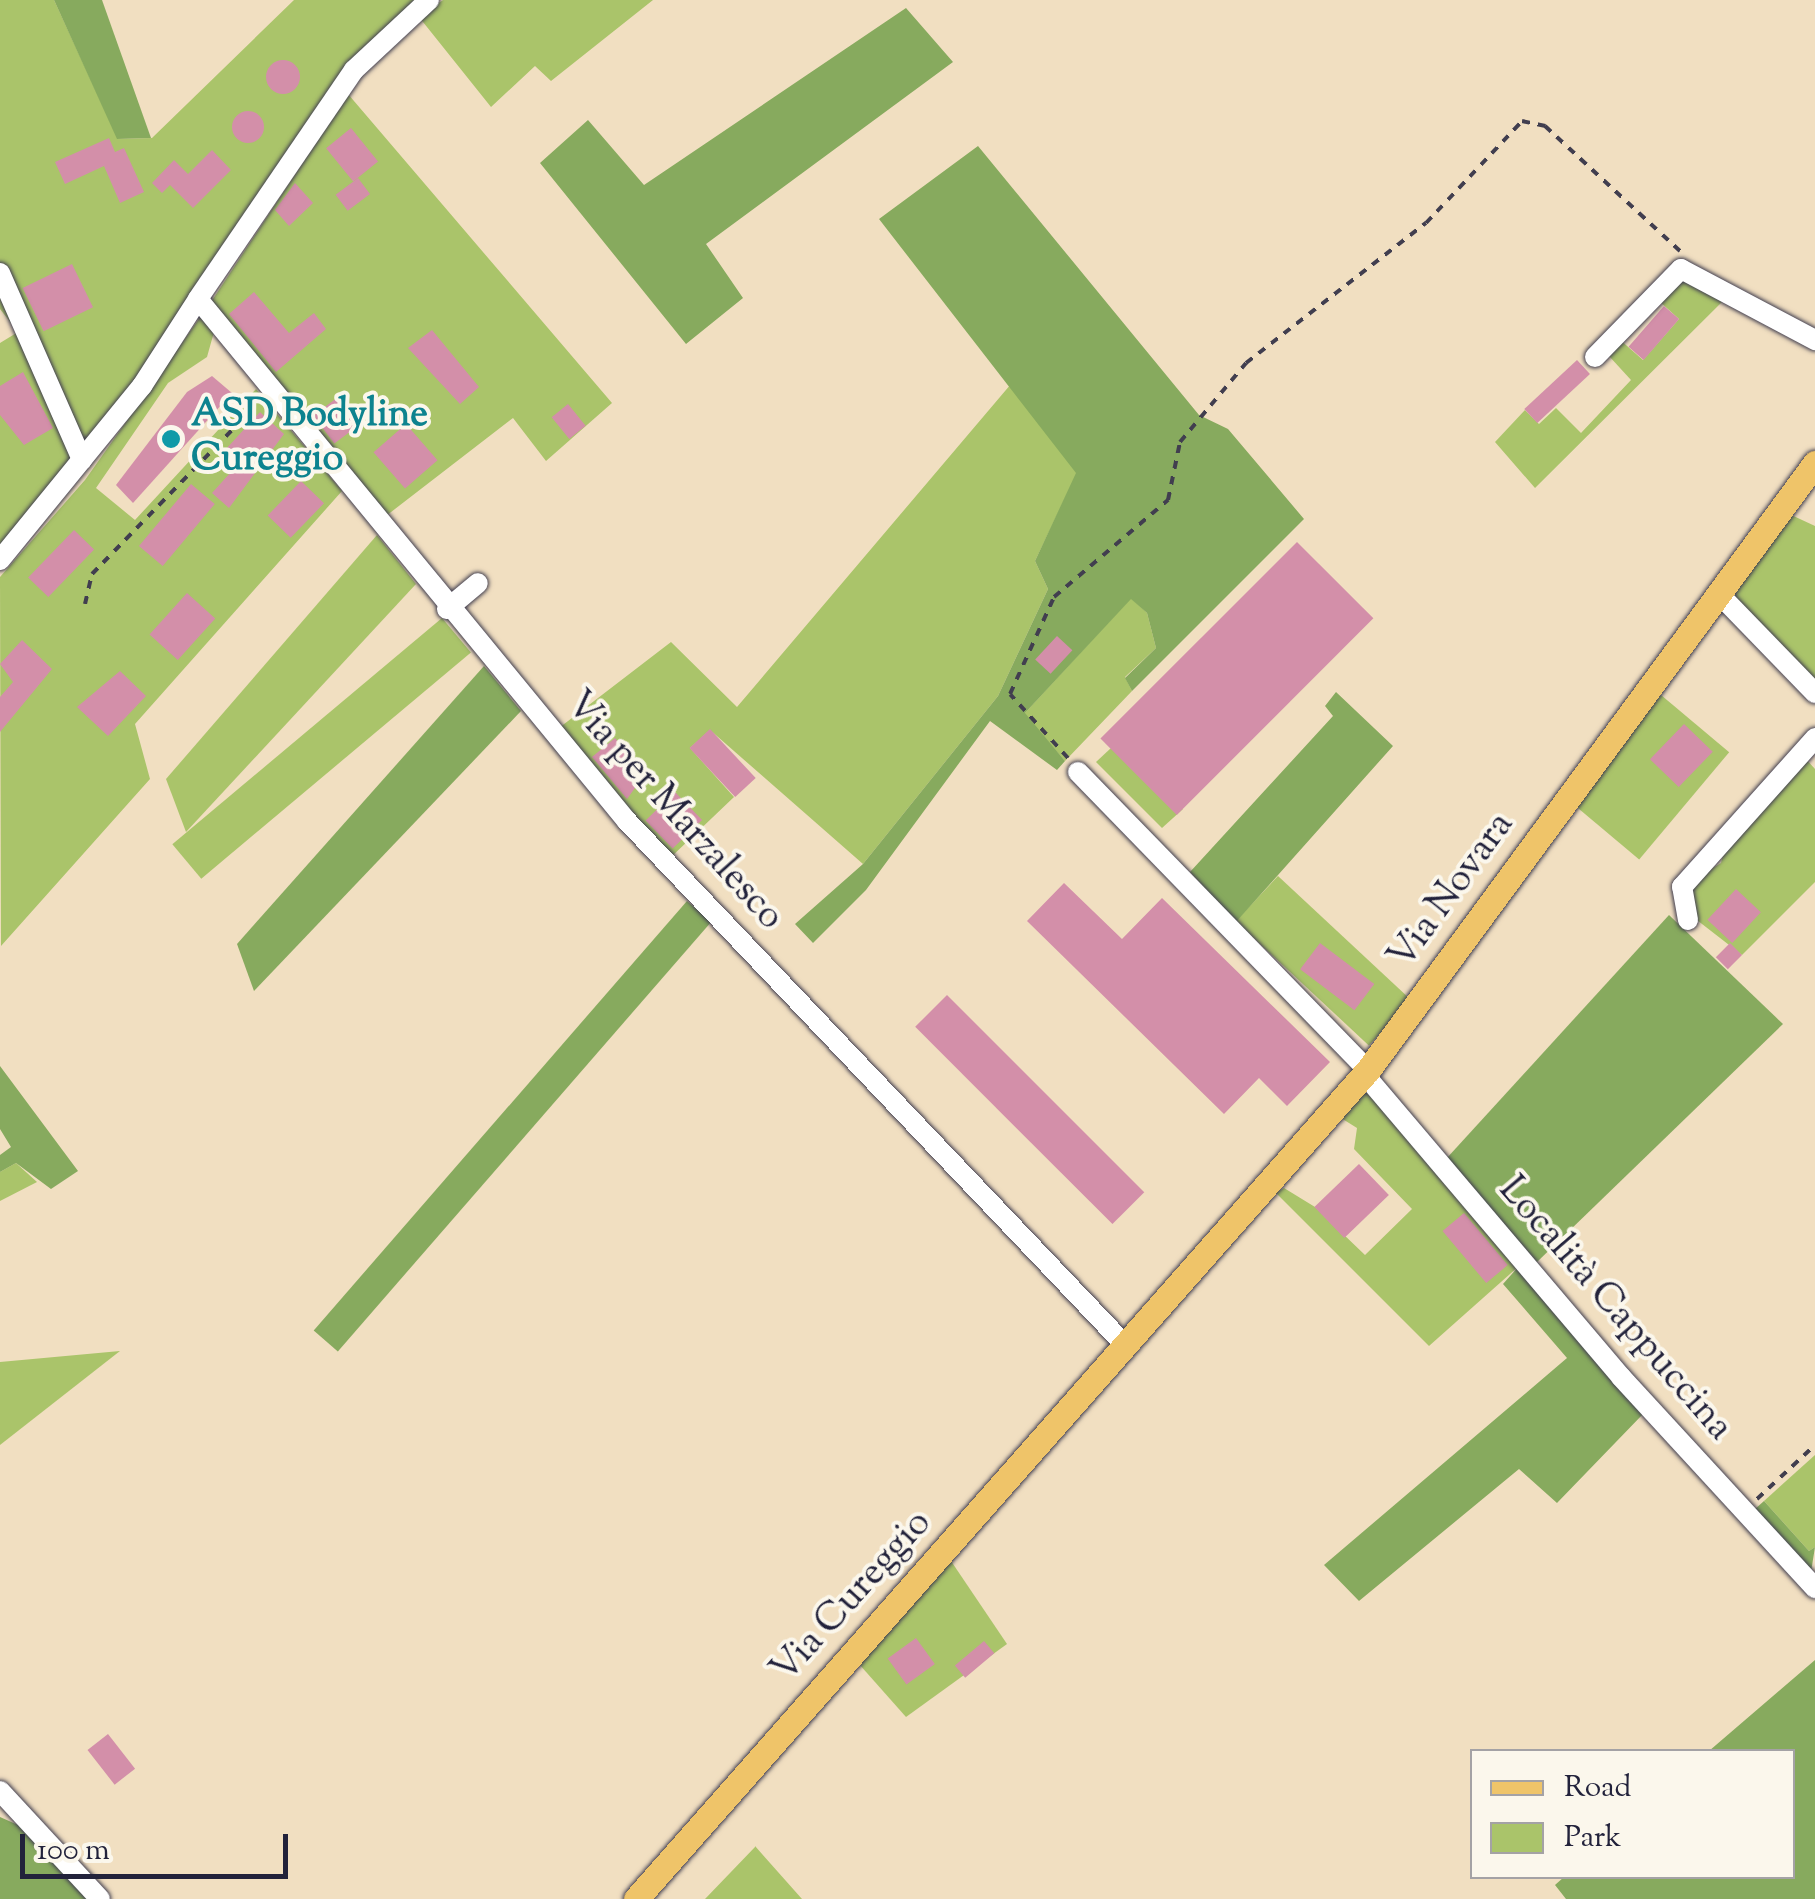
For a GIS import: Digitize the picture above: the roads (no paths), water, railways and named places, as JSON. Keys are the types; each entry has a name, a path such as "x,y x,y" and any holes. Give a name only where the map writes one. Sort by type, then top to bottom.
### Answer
{"main road":[{"name":"Via Novara","path":"1126,1346 1366,1072 1815,463"},
{"name":"Via Cureggio","path":"636,1899 1126,1346"}],"street":[{"path":"0,560 82,460 198,299 354,70 429,0"},
{"path":"1595,358 1681,269 1697,270 1815,340"},
{"path":"0,273 82,460"},
{"name":"Via per Marzalesco","path":"198,299 447,609 627,821 1126,1346"},
{"path":"447,609 478,584"},
{"path":"1719,594 1815,693"},
{"path":"1688,920 1680,903 1690,877 1815,738"},
{"name":"Località Cappuccina","path":"1078,772 1366,1072 1621,1377 1815,1588"},
{"path":"0,1790 100,1899"}],"place":[{"name":"ASD Bodyline Cureggio","path":"171,439"}]}
